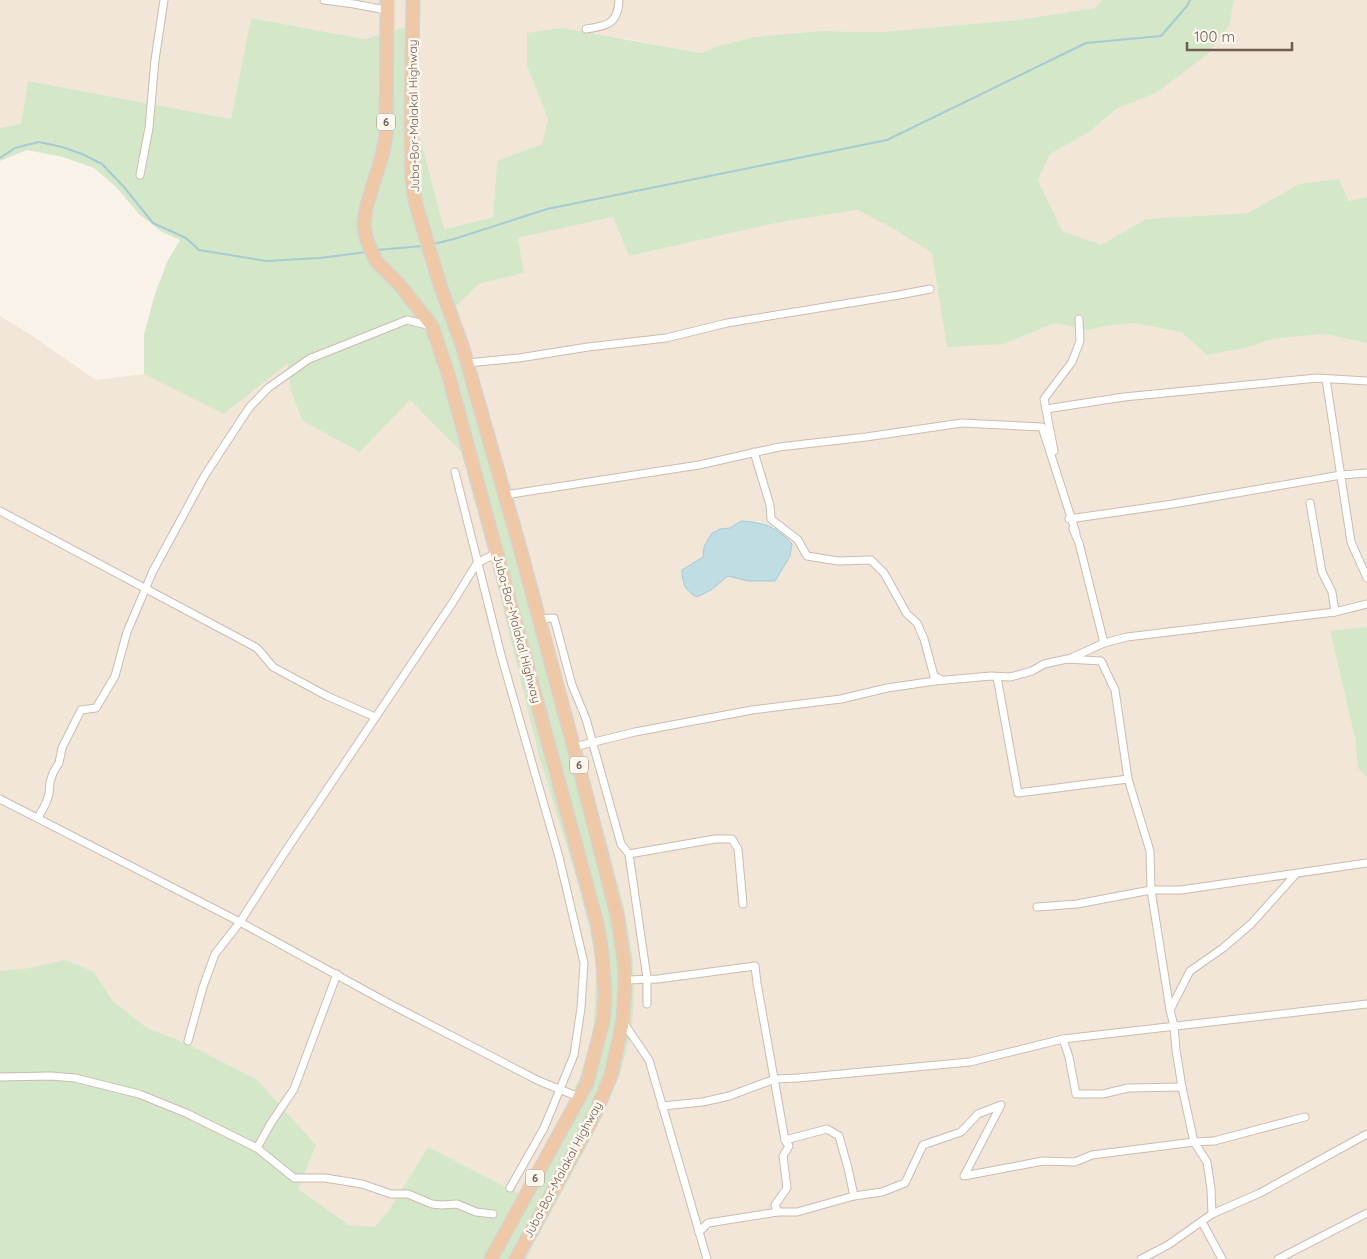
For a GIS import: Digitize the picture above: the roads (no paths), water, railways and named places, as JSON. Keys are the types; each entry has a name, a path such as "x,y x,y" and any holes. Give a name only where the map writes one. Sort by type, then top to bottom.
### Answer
{"highway":[{"name":"Juba-Bor-Malakal Highway","path":"413,0 412,179 415,201 433,263 467,363 540,619 617,915 624,960 623,1021 611,1075 596,1112 516,1259"},
{"name":"Juba-Bor-Malakal Highway","path":"386,5 386,136 366,208 364,225 367,241 376,261 399,284 432,326 449,377 597,923 602,953 605,995 603,1021 587,1083 491,1259"}],"street":[{"path":"140,175 150,128 155,60 164,0"},
{"path":"324,0 354,4 386,5"},
{"path":"586,29 607,24 614,20 618,13 619,0"},
{"path":"467,363 519,358 588,347 666,338 727,323 930,289"},
{"path":"1079,319 1080,341 1072,362 1044,399 1068,519 1079,543 1104,643"},
{"path":"38,818 46,804 53,773 59,763 62,748 77,718 82,710 96,708 115,676 126,632 153,571 205,475 249,408 268,388 309,359 407,320 432,326"},
{"path":"1046,409 1124,397 1317,378 1367,382"},
{"path":"1326,379 1350,542 1367,578"},
{"path":"505,495 699,464 779,447 866,438 962,423 1042,427 1076,533"},
{"path":"754,452 770,505 771,519 798,540 807,556 838,561 871,560 884,573 895,596 907,614 917,623 924,639 934,676 940,680"},
{"path":"455,472 501,655 559,857 584,962 581,1008 574,1055 544,1128 510,1188"},
{"path":"1068,519 1173,504 1341,475 1367,473"},
{"path":"1310,503 1322,572 1332,592 1335,612"},
{"path":"0,511 257,648 273,666 310,688 375,717"},
{"path":"188,1041 203,987 215,954 240,922 282,855 453,602 477,563 497,554"},
{"path":"1066,660 1104,643 1127,637 1335,612 1367,604"},
{"path":"540,619 554,618 572,685 593,742 621,844 629,854 647,978 647,1004"},
{"path":"574,747 635,732 717,716 841,698 887,688 942,681 1010,677 1044,664 1066,660 1101,661 1115,690 1128,779 1150,851 1151,890 1174,1026 1182,1087 1194,1142 1207,1162 1212,1214"},
{"path":"997,677 1018,792 1128,779"},
{"path":"0,799 240,922 539,1081 579,1097"},
{"path":"629,854 715,839 732,838 738,849 744,904"},
{"path":"1037,907 1077,904 1151,890 1181,890 1367,863"},
{"path":"1170,1010 1190,971 1223,948 1251,924 1296,874"},
{"path":"625,980 658,979 756,966 757,983 778,1107 785,1140 789,1146 783,1156 787,1188 775,1205 778,1212"},
{"path":"257,1148 294,1089 337,974"},
{"path":"662,1106 703,1102 729,1096 774,1079 970,1062 992,1055 1063,1039 1367,1004"},
{"path":"623,1021 649,1060 707,1259"},
{"path":"1063,1039 1069,1057 1076,1094 1103,1094 1128,1088 1182,1087"},
{"path":"0,1077 51,1076 76,1078 139,1094 186,1113 257,1148 294,1178 324,1178 362,1184 391,1194 408,1194 432,1204 442,1206 457,1204 476,1212 493,1214"},
{"path":"699,1232 708,1223 778,1212 797,1212 854,1196 882,1192 905,1183 923,1145 961,1132 978,1114 1001,1105 964,1176 1044,1161 1075,1162 1092,1156 1214,1141 1305,1117"},
{"path":"785,1140 827,1129 839,1136 854,1196"},
{"path":"1141,1259 1168,1246 1212,1214 1260,1193 1367,1134"},
{"path":"1278,1259 1367,1213"},
{"path":"1202,1222 1222,1259"}],"water":[{"path":"741,521 770,526 781,533 792,544 790,556 775,581 748,581 728,576 711,590 697,597 693,595 685,586 682,570 703,557 704,547 711,534 720,529 730,528"}],"waterway":[{"path":"433,244 547,209 887,140 1086,43 1161,36 1190,0"},
{"path":"0,158 15,148 39,142 82,154 102,164 124,187 153,223 186,238 199,250 266,261 320,258 366,252"},
{"path":"376,250 423,246"}]}
